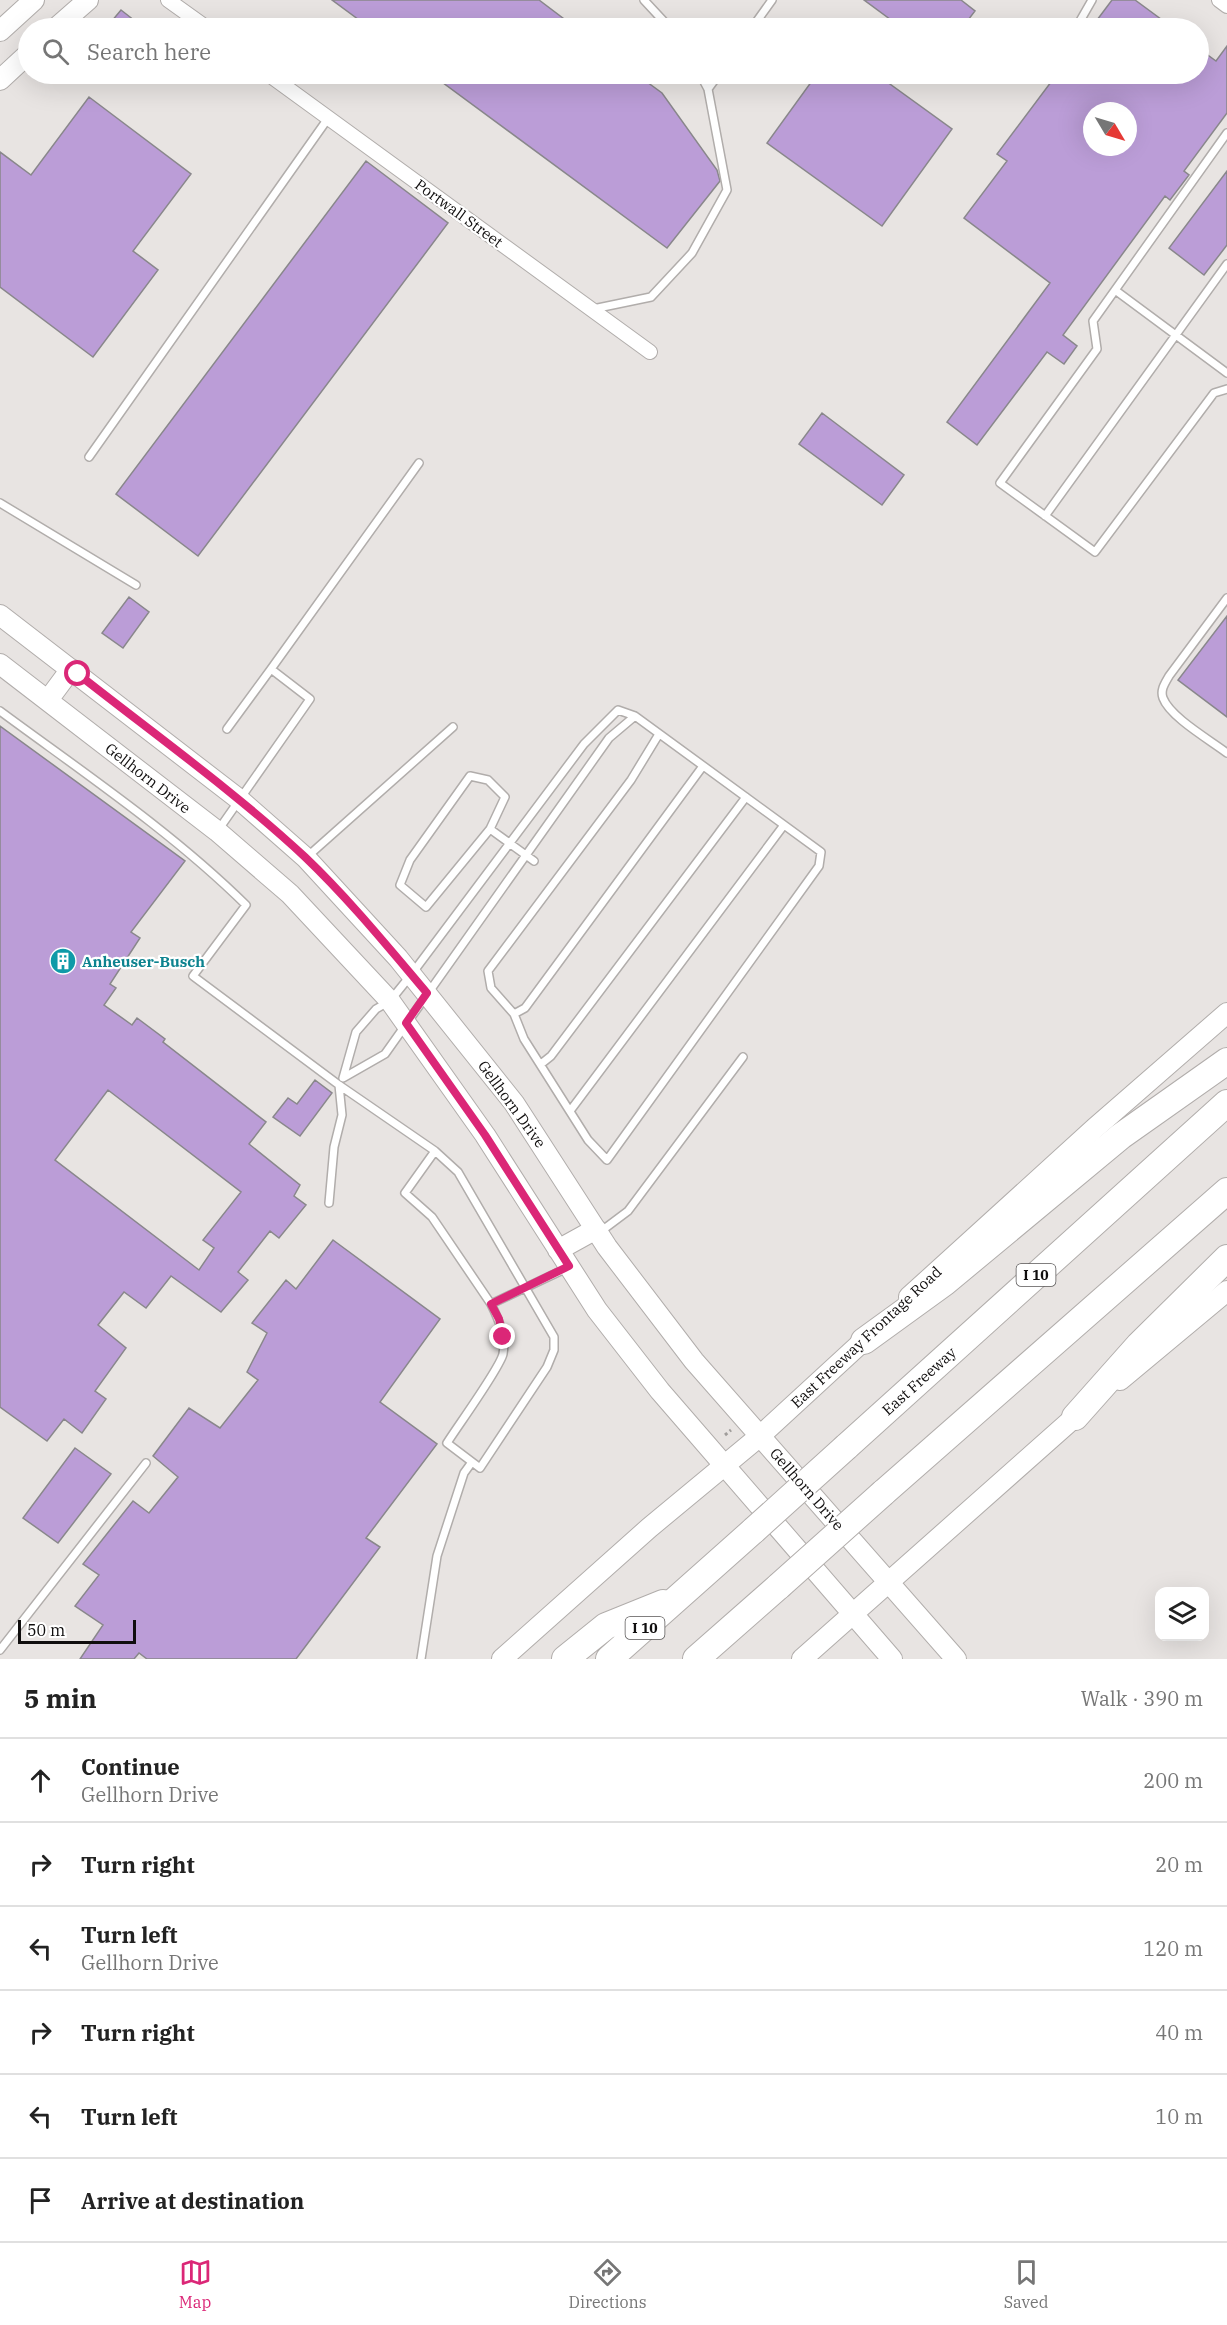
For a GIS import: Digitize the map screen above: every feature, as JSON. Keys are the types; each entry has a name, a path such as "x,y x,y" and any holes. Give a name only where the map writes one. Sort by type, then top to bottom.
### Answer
{"highway":[{"path":"864,1341 944,1283 1121,1136 1227,1061"},
{"name":"East Freeway","path":"609,1659 740,1544 1227,1103"},
{"path":"696,1659 1227,1191"},
{"path":"1075,1417 1139,1345 1227,1258"},
{"path":"565,1659 606,1626 680,1597"}],"main road":[{"path":"0,31 34,0"},
{"path":"67,18 88,0"},
{"path":"0,80 18,63"},
{"name":"Gellhorn Drive","path":"0,615 240,800 306,858 427,993 514,1103 597,1231 694,1361 956,1659"},
{"name":"Gellhorn Drive","path":"0,664 217,831 290,894 390,1001 485,1135 597,1310 653,1382 892,1659"},
{"path":"48,700 71,669"},
{"name":"East Freeway Frontage Road","path":"502,1659 760,1436 1053,1166 1227,1013"},
{"path":"564,1258 597,1231"},
{"path":"802,1659 1075,1417 1227,1291"}],"street":[{"path":"168,0 193,18"},
{"path":"1219,0 1227,6"},
{"name":"Portwall Street","path":"282,84 650,352"}],"lane":[{"path":"645,0 661,18"},
{"path":"759,18 772,0"},
{"path":"1082,18 1092,0"},
{"path":"592,309 651,297 692,253 727,190 705,84"},
{"path":"708,89 712,84"},
{"path":"89,457 328,117"},
{"path":"1227,133 1093,321 1097,349 1000,483 1095,552 1214,393 1227,389"},
{"path":"1045,516 1227,264"},
{"path":"1115,290 1227,373"},
{"path":"227,729 419,463"},
{"path":"0,503 136,585"},
{"path":"1227,598 1163,687 1163,697 1172,711 1227,753"},
{"path":"217,831 310,699 271,669"},
{"path":"329,1203 334,1147 342,1115 341,1081 356,1032 376,1009 390,1001 584,744 618,710 635,716 821,852 819,866 607,1160 588,1140 524,1039 514,1014 491,988 488,971 631,780 659,734"},
{"path":"0,711 161,831 213,873 246,906 193,976 341,1081 435,1151 458,1172 527,1287 554,1337 554,1350 547,1367 480,1468 447,1443 503,1356 503,1337 499,1319 491,1304 432,1217 405,1193 435,1151"},
{"path":"341,1081 385,1054 609,738 635,716"},
{"path":"306,858 453,728"},
{"path":"514,1014 525,1008 703,766"},
{"path":"470,776 488,780 505,797 490,829 426,907 400,885 410,860 470,776"},
{"path":"541,1064 551,1056 746,797"},
{"path":"570,1111 784,825"},
{"path":"490,829 534,861"},
{"path":"597,1231 628,1211 743,1057"},
{"path":"491,1304 527,1287 564,1258"},
{"path":"421,1659 437,1556 464,1473 472,1462"},
{"path":"0,1650 146,1463"}],"path":[{"path":"725,1435 735,1427"}],"building":[{"path":"332,0 539,0 563,18 356,18"},
{"path":"864,0 961,0 975,11 970,18 888,18"},
{"path":"1112,0 1135,0 1159,18 1098,18"},
{"path":"121,10 131,18 114,18"},
{"path":"1227,46 1227,113 1184,171 1189,175 1170,200 1165,196 1063,335 1077,346 1064,364 1047,352 977,445 947,422 1050,283 964,218 1007,161 997,154 1050,84 1209,84 1209,56 1216,61"},
{"path":"445,84 650,84 662,93 717,170 720,181 667,248"},
{"path":"810,84 890,84 952,129 882,226 767,143"},
{"path":"89,97 191,174 133,251 158,270 93,357 0,287 0,152 31,175"},
{"path":"366,161 448,223 198,556 116,494"},
{"path":"1227,171 1227,245 1204,275 1169,248"},
{"path":"822,413 904,475 882,505 799,444"},
{"path":"129,597 149,612 123,648 102,633"},
{"path":"1227,616 1227,717 1178,680"},
{"path":"0,726 185,861 131,932 140,938 110,984 116,988 104,1005 132,1025 137,1018 165,1039 163,1042 266,1122 249,1144 300,1185 294,1196 306,1205 279,1238 270,1231 238,1272 248,1280 221,1312 171,1276 146,1308 124,1292 98,1325 126,1348 95,1391 106,1399 82,1433 64,1419 47,1441 0,1407","holes":["108,1090 241,1192 203,1240 214,1248 199,1270 55,1160"]},
{"path":"315,1080 332,1093 300,1136 273,1117 288,1098 297,1104"},
{"path":"333,1240 440,1319 380,1402 437,1444 366,1538 380,1547 296,1659 147,1659 139,1653 134,1659 80,1659 103,1625 75,1606 99,1575 83,1564 133,1501 149,1513 178,1477 153,1456 189,1408 220,1428 258,1380 247,1372 267,1333 252,1323 286,1280 296,1289"},
{"path":"75,1448 111,1474 58,1543 23,1518"}],"place":[{"name":"Anheuser-Busch","path":"63,961"}],"route":[{"path":"78,674 240,800 306,858 427,993 406,1023 485,1135 569,1266 491,1304 499,1319 503,1337"}]}
